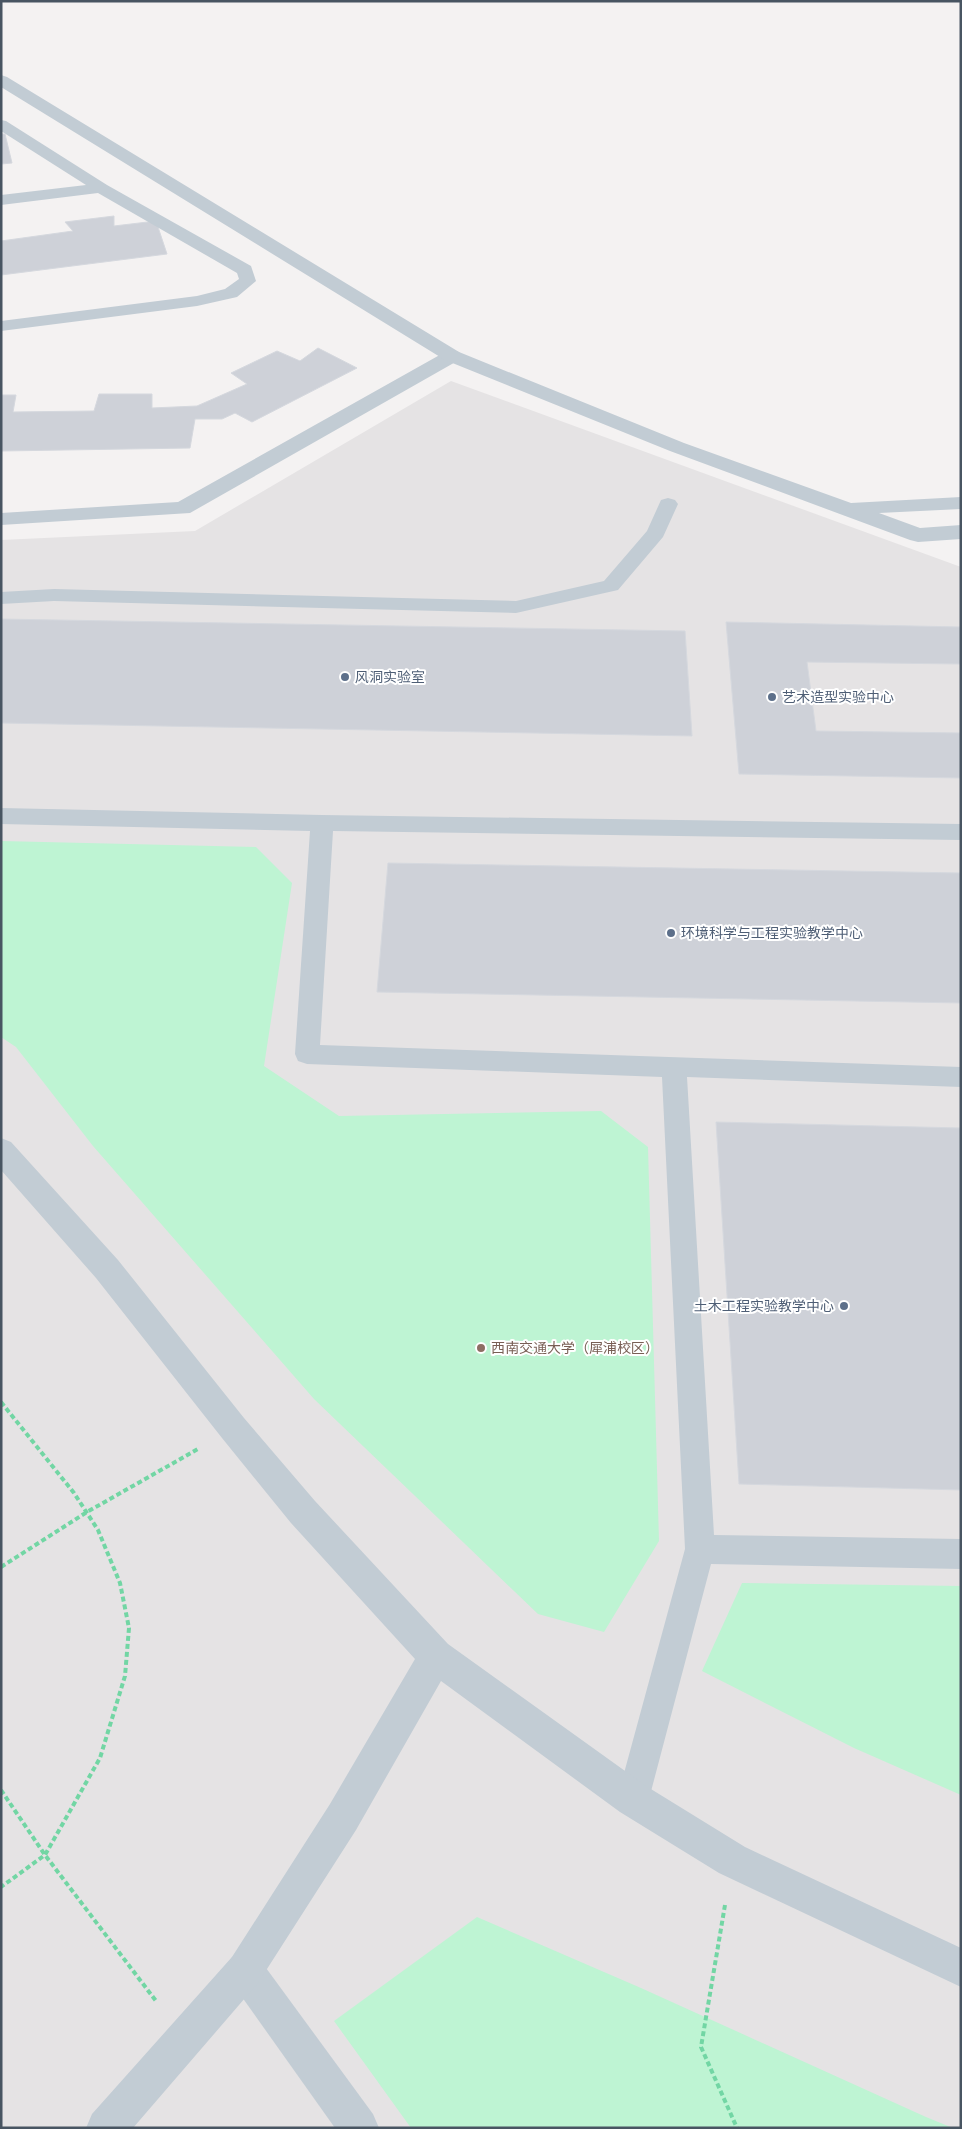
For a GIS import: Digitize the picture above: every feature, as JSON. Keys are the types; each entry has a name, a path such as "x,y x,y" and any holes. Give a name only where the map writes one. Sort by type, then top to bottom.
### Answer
{"street":[{"path":"1,80 452,356 677,447 918,535 961,532"},
{"path":"1,519 183,508 452,356"},
{"path":"846,508 961,503"},
{"path":"1,1150 107,1269 303,1512 436,1656 633,1799 732,1860 961,1968"},
{"path":"106,2128 245,1970 343,1817 436,1656"},
{"path":"245,1970 359,2128"}],"lane":[{"path":"1,124 101,188 245,270 248,281 232,293 197,301 1,326"},
{"path":"1,200 101,188"},
{"path":"1,598 54,595 516,607 611,586 656,532 668,504"},
{"path":"1,816 961,832"},
{"path":"322,822 307,1054 961,1077"},
{"path":"633,1799 700,1549 674,1067"},
{"path":"700,1549 961,1554"}],"path":[{"path":"1,1402 74,1493 98,1530 120,1583 129,1628 125,1676 100,1758 45,1855 1,1886"},
{"path":"1,1567 87,1512 234,1428"},
{"path":"1,1790 45,1855 185,2040"},
{"path":"732,1860 701,2048 738,2128"}],"shaded area":[{"name":"西南交通大学（犀浦校区）","path":"451,381 961,567 961,2128 1,2128 1,540 195,531"}],"green space":[{"path":"1,841 256,847 292,883 264,1066 339,1116 601,1111 648,1147 659,1541 604,1632 538,1614 314,1399 93,1146 16,1047 1,1037"},
{"path":"742,1583 961,1586 961,1795 854,1748 702,1671"},
{"path":"477,1917 641,1988 953,2128 411,2128 334,2021"}],"building":[{"path":"1,134 5,134 12,163 1,164"},
{"path":"114,216 114,226 156,221 167,254 1,275 1,241 73,231 65,222"},
{"path":"318,348 357,368 252,422 235,413 222,419 195,419 190,448 1,451 1,395 16,395 13,412 94,411 99,394 152,394 152,408 197,406 247,384 231,373 277,351 300,361"},
{"name":"风洞实验室","path":"1,619 685,631 692,736 1,723"},
{"name":"艺术造型实验中心","path":"726,622 961,627 961,664 807,662 816,731 961,733 961,778 739,774"},
{"name":"环境科学与工程实验教学中心","path":"388,863 961,873 961,1003 377,992"},
{"name":"土木工程实验教学中心","path":"716,1122 961,1128 961,1490 739,1484"}],"place":[{"name":"风洞实验室","path":"345,677"},
{"name":"艺术造型实验中心","path":"772,697"},
{"name":"环境科学与工程实验教学中心","path":"671,933"},
{"name":"土木工程实验教学中心","path":"844,1306"},
{"name":"西南交通大学（犀浦校区）","path":"481,1348"}]}
